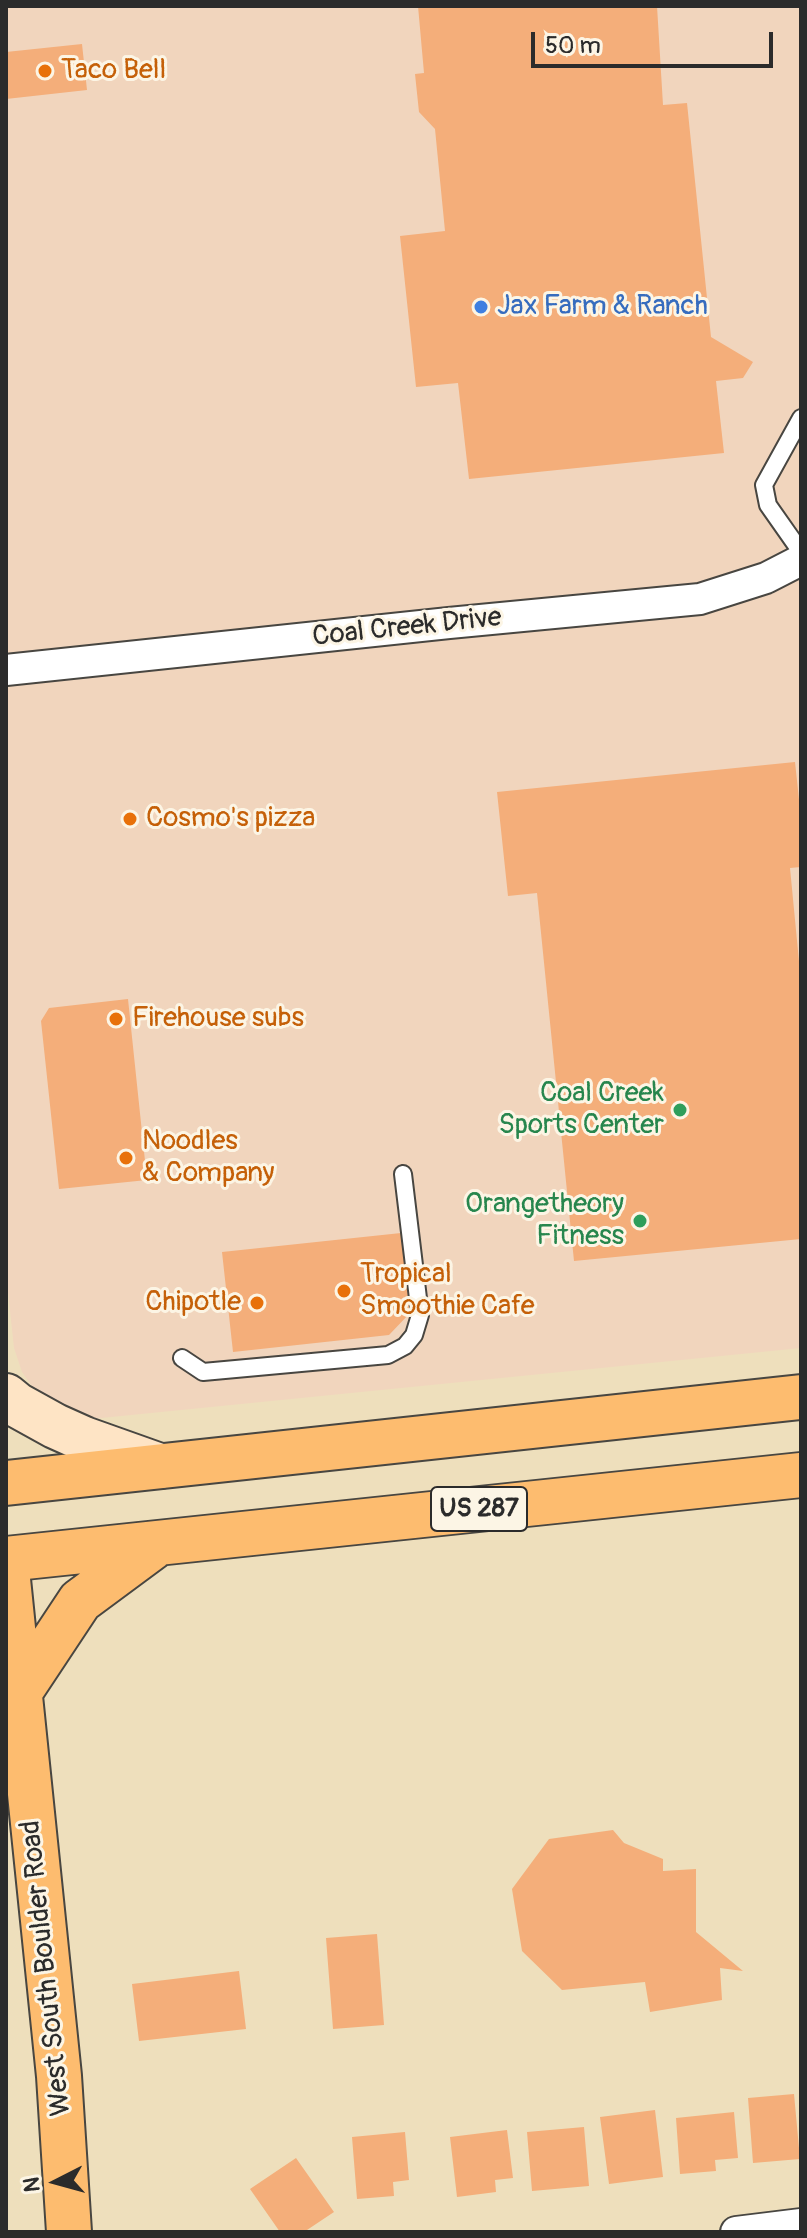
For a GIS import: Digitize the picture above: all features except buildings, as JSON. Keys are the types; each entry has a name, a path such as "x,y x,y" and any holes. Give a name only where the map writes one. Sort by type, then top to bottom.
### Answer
{"main road":[{"path":"6,1396 55,1426 160,1466"},
{"path":"6,1483 801,1397"},
{"name":"US 287","path":"6,1560 801,1475"},
{"path":"19,1693 80,1601 157,1544"},
{"name":"West South Boulder Road","path":"6,1560 59,2076 69,2232"}],"street":[{"name":"Coal Creek Drive","path":"6,670 700,599 766,578 801,560"},
{"path":"736,2232 801,2224"}],"lane":[{"path":"801,418 764,485 768,505 801,552"},
{"path":"182,1358 203,1372 388,1355 405,1346 414,1335 420,1315 403,1174"}],"shaded area":[{"path":"6,6 801,6 801,1348 81,1420 39,1396 22,1372 14,1348 6,1273"}],"place":[{"name":"Taco Bell","path":"45,71"},
{"name":"Jax Farm & Ranch","path":"481,307"},
{"name":"Cosmo's pizza","path":"130,819"},
{"name":"Firehouse subs","path":"116,1019"},
{"name":"Coal Creek Sports Center","path":"680,1110"},
{"name":"Noodles & Company","path":"126,1158"},
{"name":"Orangetheory Fitness","path":"640,1221"},
{"name":"Tropical Smoothie Cafe","path":"344,1291"},
{"name":"Chipotle","path":"257,1303"}]}
